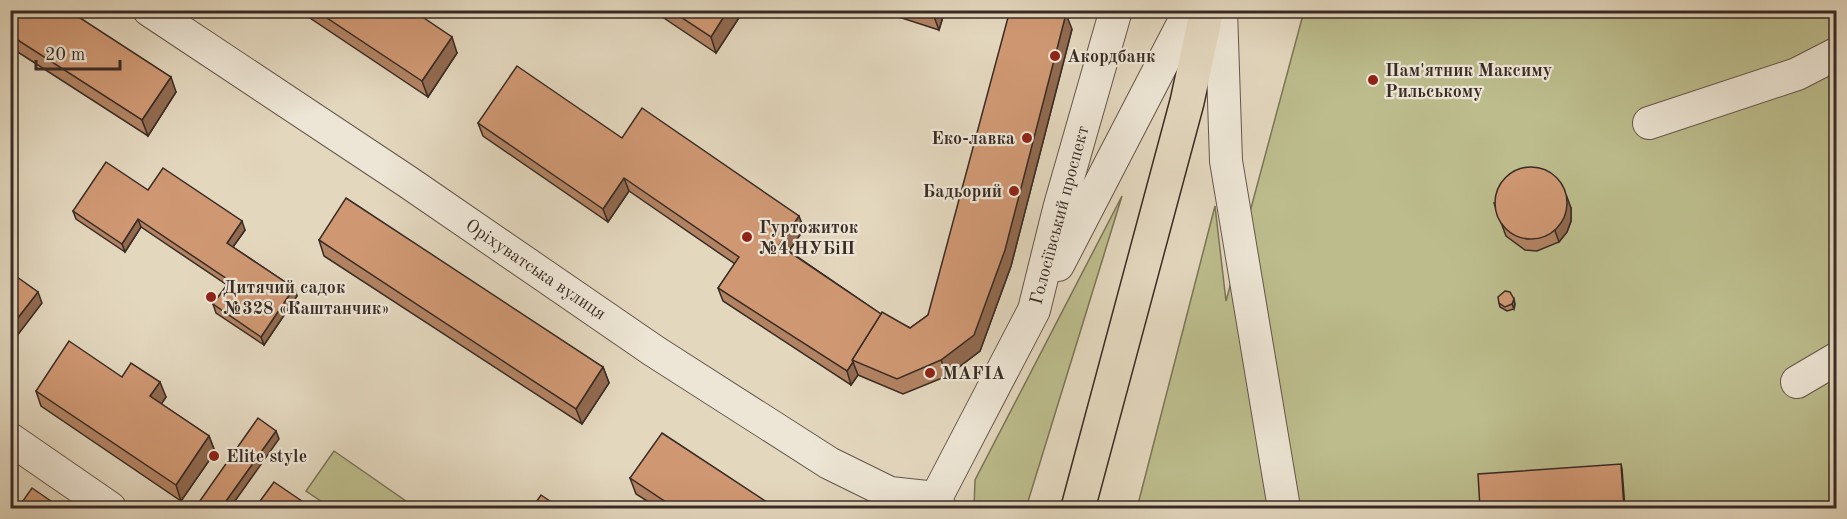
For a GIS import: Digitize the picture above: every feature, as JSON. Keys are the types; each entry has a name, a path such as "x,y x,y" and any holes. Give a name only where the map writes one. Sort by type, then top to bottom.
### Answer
{"highway":[{"path":"1078,508 1187,102 1207,10"}],"street":[{"name":"Оріхуватська вулиця","path":"148,10 408,182 654,351 829,463 890,494 938,503"},
{"name":"Голосіївський проспект","path":"938,503 1034,310 1059,209 1116,10"},
{"path":"1034,310 1190,10"},
{"path":"1221,10 1227,161 1284,508"},
{"path":"1649,123 1797,74 1836,54"},
{"path":"1797,382 1836,359"},
{"path":"10,439 110,508"}],"green space":[{"path":"1304,11 1836,11 1836,508 1137,508 1215,206 1226,301"},
{"path":"1122,196 1026,508 974,508 975,480"},
{"path":"334,451 416,508 331,508 306,491"}],"building":[{"path":"10,10 68,10 171,77 142,120 10,35"},
{"path":"315,10 412,10 452,37 422,81"},
{"path":"670,10 728,10 711,37"},
{"path":"922,10 935,10 933,14"},
{"path":"1010,10 1053,10 1066,14 1005,250 974,335 941,360 897,379 852,360 882,312 910,328 928,315"},
{"name":"Гуртожиток №4 НУБіП","path":"517,66 622,138 642,108 799,216 779,245 881,314 847,371 718,288 739,257 624,178 603,209 478,123"},
{"path":"106,162 148,190 163,168 242,221 227,243 294,288 261,337 213,304 230,281 138,219 122,244 73,211"},
{"path":"1531,167 1551,173 1561,183 1567,203 1561,223 1551,233 1531,239 1511,233 1501,223 1495,203 1501,183 1511,173"},
{"path":"346,198 603,367 576,409 319,240"},
{"path":"10,272 38,292 10,328"},
{"path":"1505,291 1510,292 1514,299 1512,304 1505,307 1499,303 1498,297"},
{"path":"69,341 122,377 131,363 160,382 150,396 209,436 176,485 36,391"},
{"path":"258,418 276,431 221,508 195,508"},
{"path":"662,433 776,508 675,508 630,478"},
{"path":"1621,464 1624,508 1480,508 1478,474"},
{"path":"274,482 312,508 255,508"},
{"path":"32,488 61,508 18,508"},
{"path":"541,495 560,508 532,508"}],"place":[{"name":"Акордбанк","path":"1055,56"},
{"name":"Пам'ятник Максиму Рильському","path":"1373,80"},
{"name":"Еко-лавка","path":"1027,138"},
{"name":"Бадьорий","path":"1014,191"},
{"name":"Гуртожиток №4 НУБіП","path":"747,237"},
{"name":"Дитячий садок №328 «Каштанчик»","path":"211,297"},
{"name":"MAFIA","path":"930,373"},
{"name":"Elite style","path":"214,456"}]}
